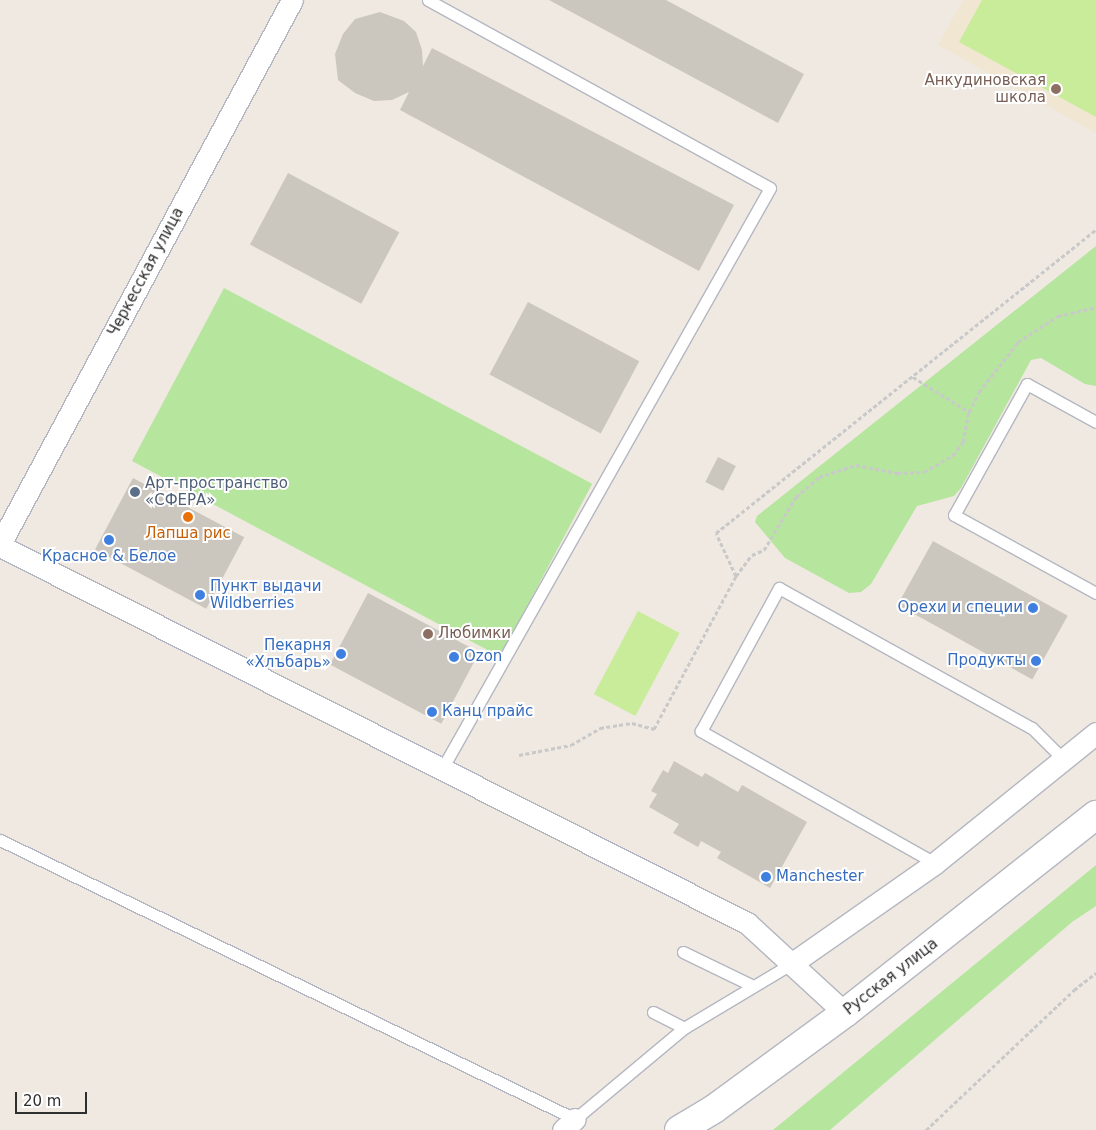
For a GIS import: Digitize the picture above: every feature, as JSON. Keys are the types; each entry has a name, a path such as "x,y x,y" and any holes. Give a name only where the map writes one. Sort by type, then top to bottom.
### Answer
{"street":[{"name":"Черкесская улица","path":"0,545 292,0"},
{"path":"0,545 747,922 790,964 846,1013"},
{"path":"790,964 935,863 1096,733"},
{"name":"Русская улица","path":"679,1130 714,1109 846,1013 1096,814"}],"lane":[{"path":"428,0 770,188 442,769"},
{"path":"1096,422 1027,384 954,515 1096,593"},
{"path":"935,863 701,731 779,588 1032,728 1064,760"},
{"path":"0,840 569,1125 684,1028 790,964"},
{"path":"683,952 753,986"},
{"path":"653,1012 684,1028"}],"path":[{"path":"736,576 716,533 1096,230"},
{"path":"519,755 571,745 600,728 632,722 654,729 736,576 752,555 764,550 796,497 819,477 856,465 897,473 924,472 953,455 963,442 969,412 980,392 1018,342 1058,316 1096,307"},
{"path":"913,377 969,412"},
{"path":"926,1130 1074,990 1096,973"}],"shaded area":[{"name":"Анкудиновская школа","path":"963,0 1096,0 1096,133 938,45"}],"green space":[{"name":"Анкудиновская школа","path":"982,0 1096,0 1096,117 959,42"},
{"path":"1096,246 1096,386 1085,384 1041,358 1031,360 961,488 954,496 917,506 871,584 861,592 849,593 785,558 755,522 757,516"},
{"path":"224,288 592,484 500,657 132,461"},
{"path":"638,611 679,633 635,716 594,694"},
{"path":"1096,865 1096,906 1072,922 830,1130 773,1130"}],"building":[{"path":"549,0 666,0 804,74 778,123"},
{"path":"380,12 404,21 416,32 422,50 423,66 432,48 734,205 699,271 400,110 409,92 392,100 374,101 355,93 338,80 335,54 343,34 355,19"},
{"path":"288,173 399,232 361,304 250,245"},
{"path":"528,302 639,361 601,434 490,374"},
{"path":"718,457 736,466 723,491 705,482"},
{"path":"133,478 244,537 206,609 95,550"},
{"path":"933,541 1068,616 1032,680 898,605"},
{"path":"368,593 479,652 441,724 330,665"},
{"path":"674,761 702,777 705,773 738,792 742,785 807,822 770,888 717,858 721,852 701,841 698,847 673,833 679,824 649,807 657,794 651,791 663,770 668,773"}],"place":[{"name":"Анкудиновская школа","path":"1056,89"},
{"name":"Арт-пространство «СФЕРА»","path":"135,492"},
{"name":"Лапша рис","path":"188,517"},
{"name":"Красное & Белое","path":"109,540"},
{"name":"Пункт выдачи Wildberries","path":"200,595"},
{"name":"Орехи и специи","path":"1033,608"},
{"name":"Любимки","path":"428,634"},
{"name":"Пекарня «Хлъбарь»","path":"341,654"},
{"name":"Ozon","path":"454,657"},
{"name":"Продукты","path":"1036,661"},
{"name":"Канц прайс","path":"432,712"},
{"name":"Manchester","path":"766,877"}]}
